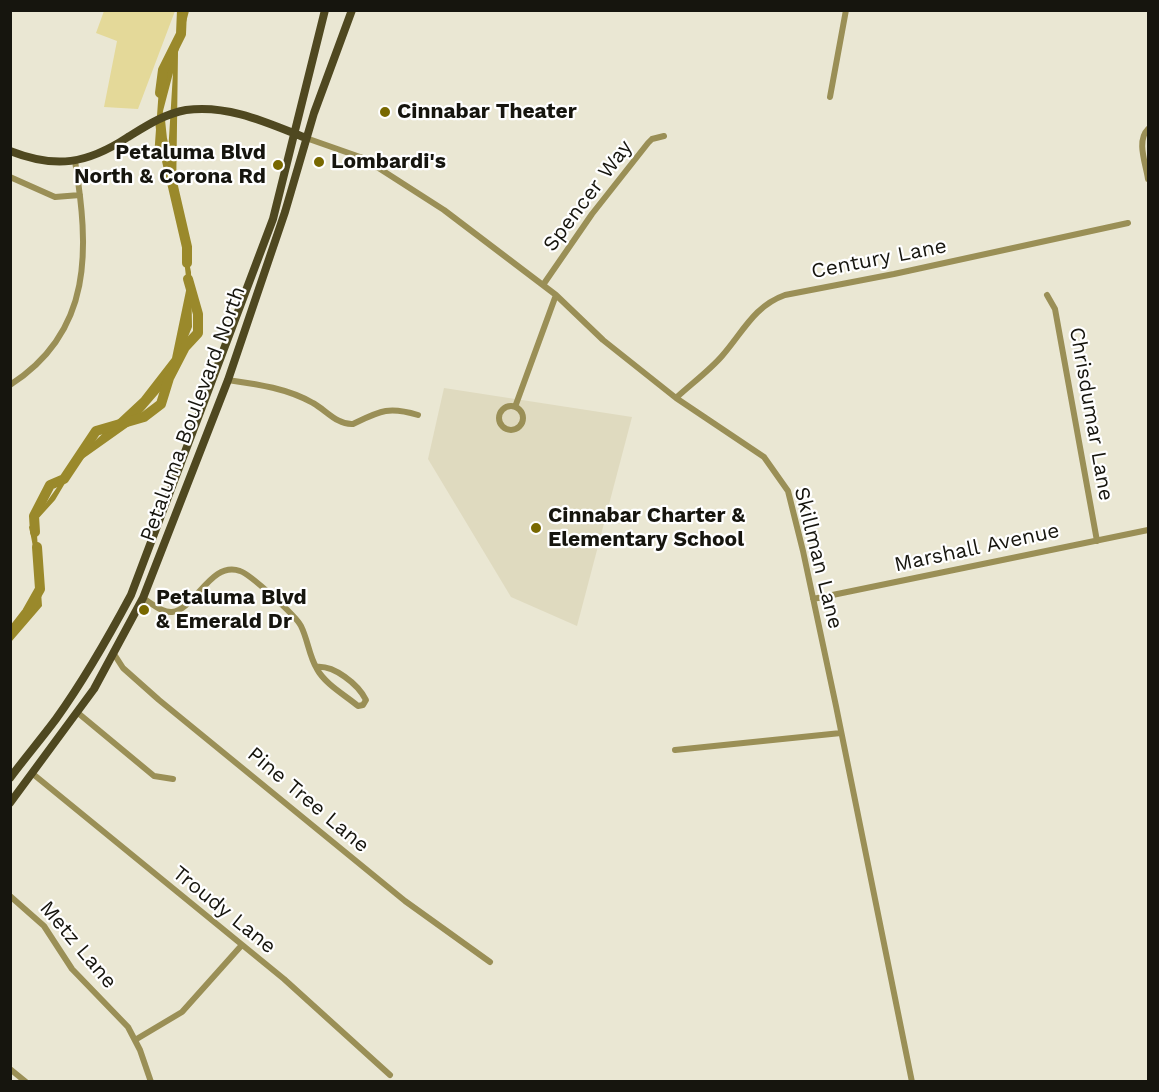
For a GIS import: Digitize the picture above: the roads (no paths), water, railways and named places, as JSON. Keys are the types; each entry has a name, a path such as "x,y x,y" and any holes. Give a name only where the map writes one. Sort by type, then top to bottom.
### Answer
{"main road":[{"name":"Petaluma Boulevard North","path":"10,778 81,681 130,595 262,252 279,200 293,133 325,10"},
{"name":"Petaluma Boulevard North","path":"10,803 78,713 114,654 143,598 228,380 285,212 314,113 352,10"},
{"path":"10,151 53,163 75,161 98,155 148,124 186,110 204,109 240,114 306,138"}],"street":[{"path":"830,97 846,10"},
{"path":"1149,129 1143,136 1142,143 1149,179"},
{"name":"Spencer Way","path":"543,285 592,214 648,143 652,139 664,136"},
{"name":"Skillman Lane","path":"306,138 363,158 444,210 556,295 603,340 676,398 764,457 778,475 788,491 813,599 912,1082"},
{"path":"10,385 49,353 66,327 78,295 84,258 83,218 75,161"},
{"path":"10,177 56,197 80,195"},
{"name":"Century Lane","path":"676,398 721,357 757,311 772,300 786,295 1128,223"},
{"path":"515,407 556,295"},
{"name":"Chrisdumar Lane","path":"1047,295 1055,309 1097,541"},
{"path":"228,380 283,390 313,403 348,425 387,410 399,409 418,415"},
{"name":"Marshall Avenue","path":"813,599 1149,530"},
{"path":"143,598 171,612 187,603 218,574 239,570 299,623 316,668 327,681 358,706 363,705 366,700 362,692 353,684 328,668 316,668"},
{"name":"Pine Tree Lane","path":"114,654 123,668 159,700 195,727 405,901 490,962"},
{"path":"78,713 154,776 173,779"},
{"path":"675,750 841,733"},
{"name":"Troudy Lane","path":"33,774 284,979 390,1075"},
{"name":"Metz Lane","path":"10,896 44,926 72,969 128,1027 151,1082"},
{"path":"135,1040 182,1012 241,945"},
{"path":"10,1069 26,1082"}],"waterway":[{"path":"160,93 163,70 181,34 182,10"},
{"path":"160,120 162,139 187,247 187,263"},
{"path":"35,532 34,516 50,485 64,479 96,431 144,417 161,404 169,378 185,347 198,333 198,314 188,279"},
{"path":"10,634 27,612 40,589 37,547"}],"place":[{"name":"Cinnabar Theater","path":"385,112"},
{"name":"Lombardi's","path":"319,162"},
{"name":"Petaluma Blvd North & Corona Rd","path":"278,165"},
{"name":"Cinnabar Charter & Elementary School","path":"536,528"},
{"name":"Petaluma Blvd & Emerald Dr","path":"144,610"}]}
